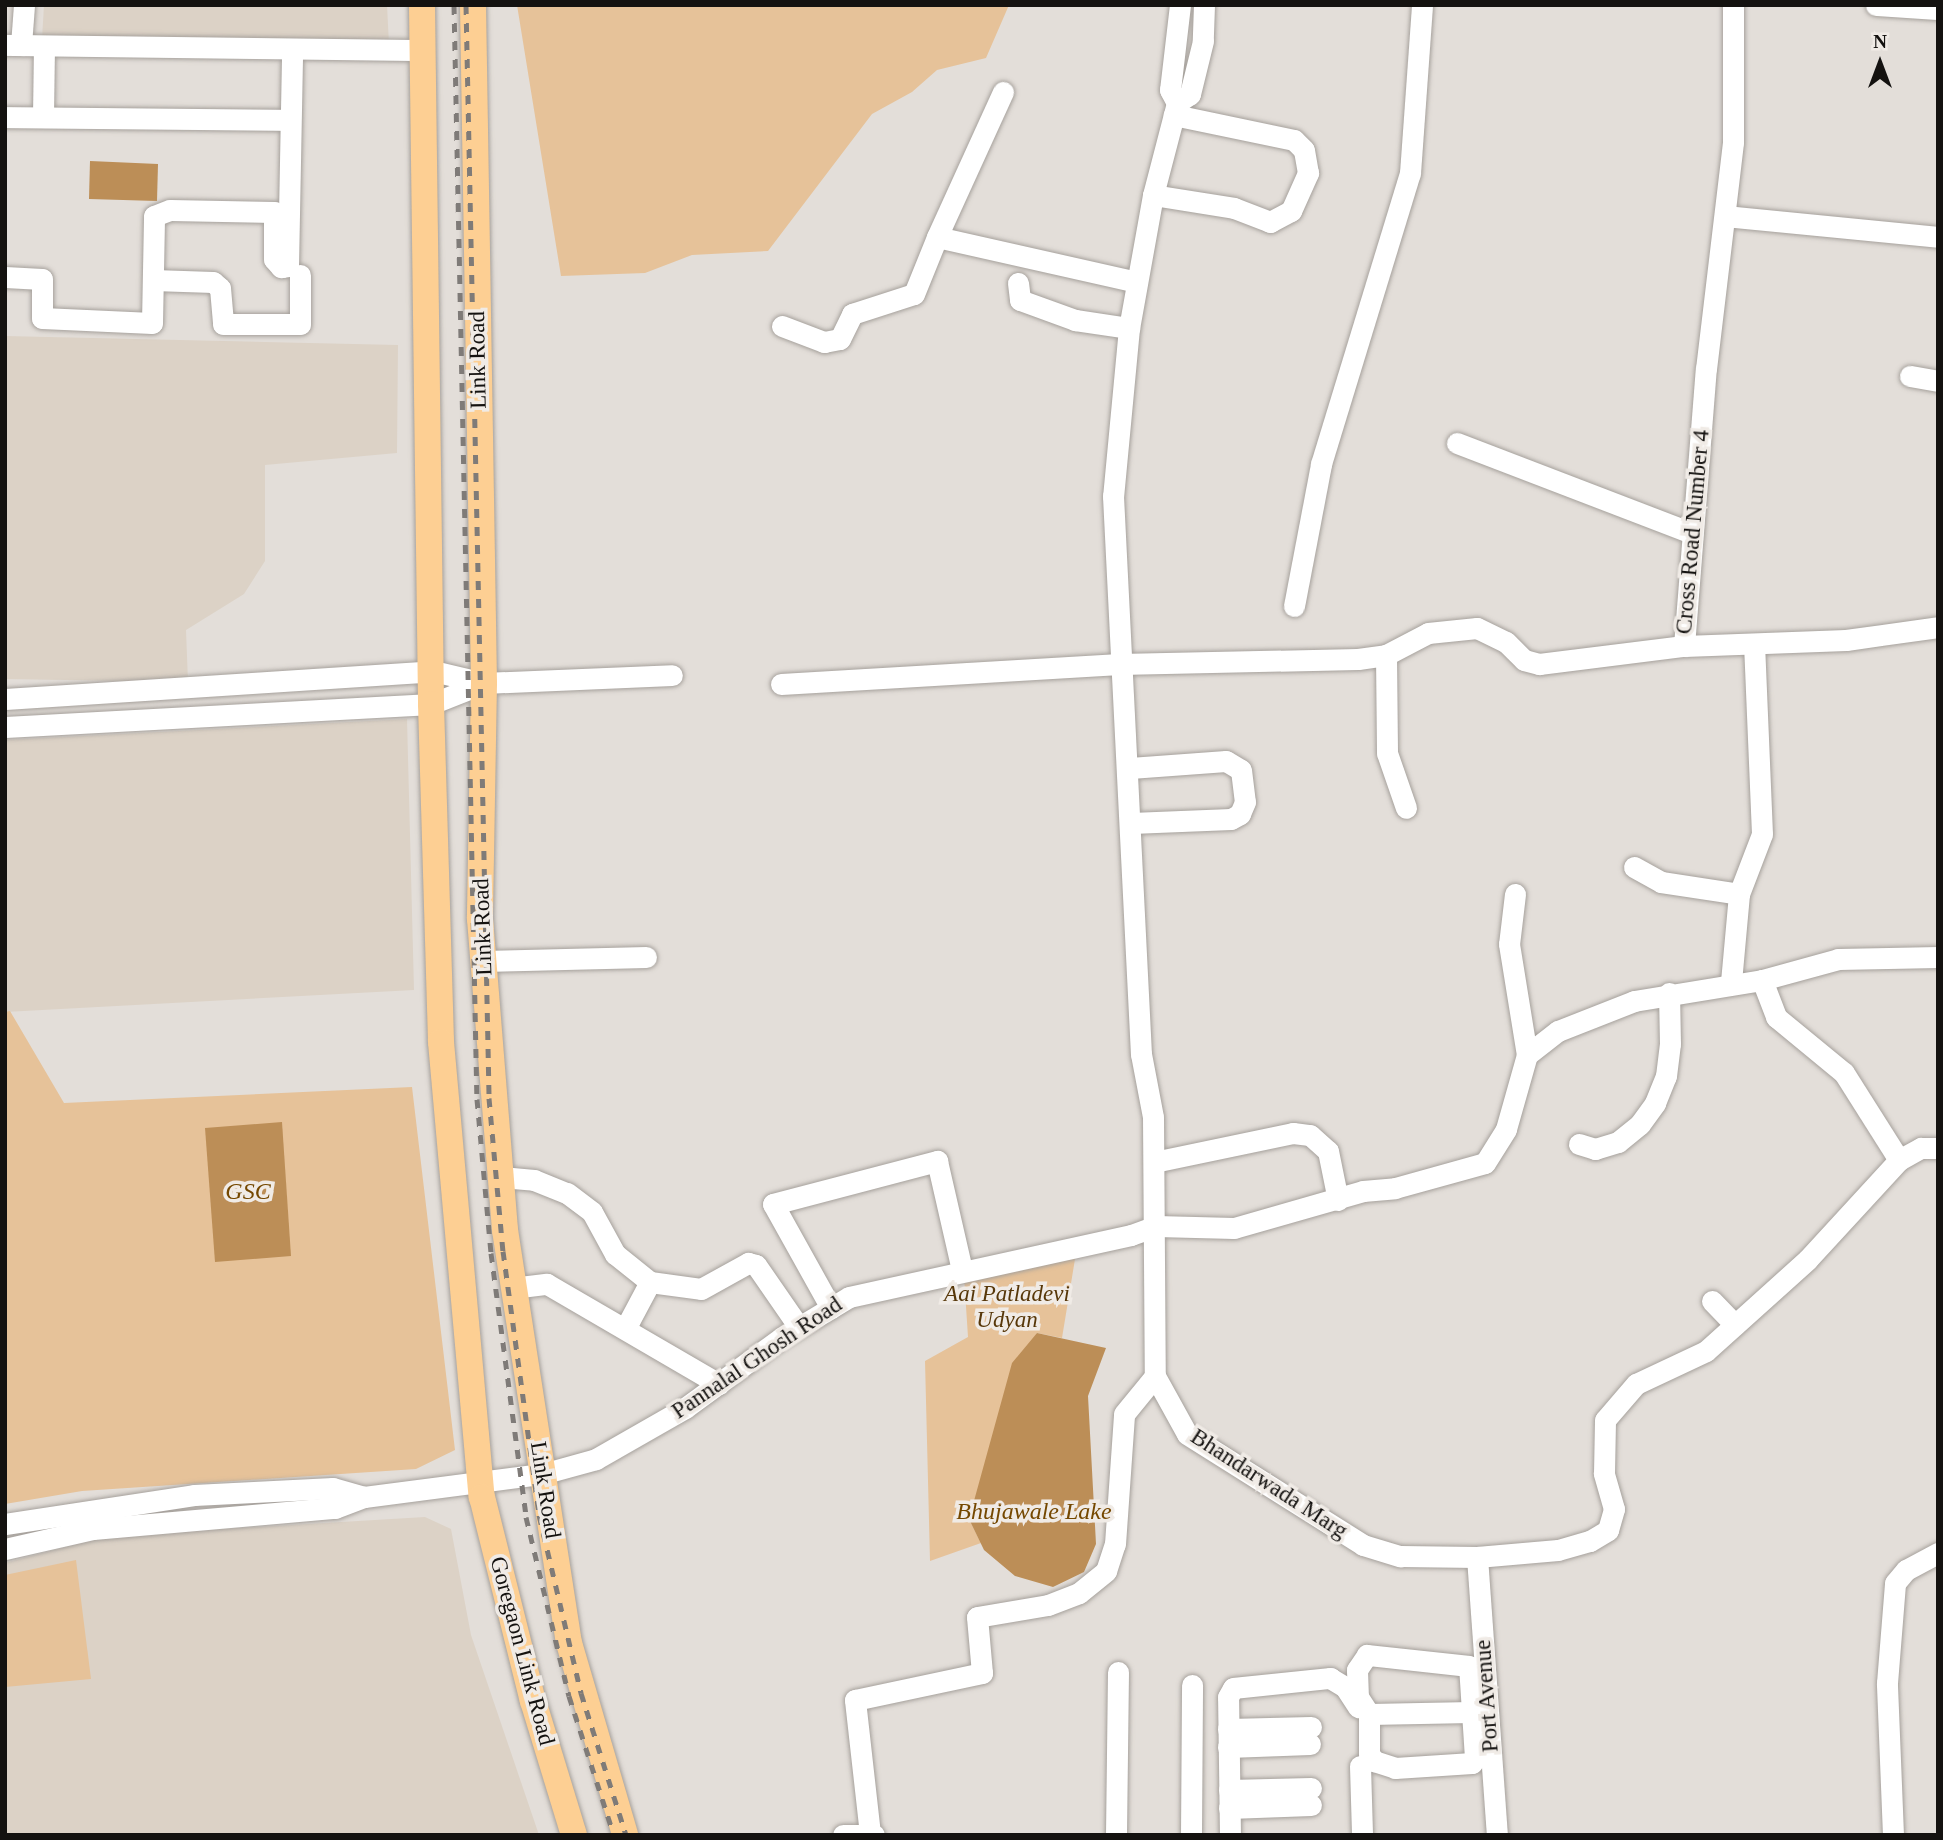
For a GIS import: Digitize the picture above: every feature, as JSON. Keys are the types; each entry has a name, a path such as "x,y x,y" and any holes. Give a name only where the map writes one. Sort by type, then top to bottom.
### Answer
{"main road":[{"name":"Link Road","path":"473,5 484,683 484,961 501,1177 512,1288 569,1643 625,1835"},
{"name":"Link Road","path":"422,8 433,671 431,705 441,1042 479,1473"},
{"name":"Goregaon Link Road","path":"479,1473 533,1701 574,1835"}],"street":[{"path":"1175,109 1170,90 1180,5"},
{"path":"1175,109 1190,94 1203,41 1204,5"},
{"path":"1294,606 1321,464 1410,173 1422,5"},
{"name":"Cross Road Number 4","path":"780,684 1119,664 1358,659 1386,654 1428,633 1477,628 1506,642 1524,660 1539,664 1684,646 1692,533 1733,142 1733,5"},
{"path":"1876,5 1938,9"},
{"path":"18,14 13,45 292,52 424,50"},
{"path":"43,117 44,46"},
{"path":"5,277 42,279 42,318 152,323 154,216 162,211 274,212 274,260 281,267 288,266 292,52"},
{"path":"782,326 824,342 840,339 852,314 914,294 1003,92"},
{"path":"1153,195 1234,208 1270,222 1291,211 1308,173 1304,150 1294,140 1175,109"},
{"name":"Bhandarwada Marg","path":"1175,109 1153,195 1129,328 1114,496 1119,664 1130,768 1141,1054 1153,1117 1156,1226 1155,1376 1187,1434 1363,1545 1400,1556 1477,1557 1558,1550 1608,1530 1614,1509 1604,1473 1605,1420 1636,1384 1706,1351 1735,1325"},
{"path":"5,117 289,120"},
{"path":"1725,216 1938,237"},
{"path":"937,237 1137,282"},
{"path":"153,280 213,282 220,288 223,324 300,324 300,275"},
{"path":"1014,292 1075,320 1129,328"},
{"path":"1910,376 1938,381"},
{"path":"1457,443 1692,533"},
{"path":"1684,646 1755,646 1938,627"},
{"path":"1731,982 1739,894 1762,834 1755,646"},
{"path":"1386,654 1388,762 1403,789 1406,808"},
{"path":"5,699 433,671 484,683 672,675"},
{"path":"5,727 115,724 431,705 484,683"},
{"path":"113,693 115,724"},
{"path":"1130,768 1226,761 1241,769 1245,802 1240,814 1231,819 1131,823"},
{"path":"1634,867 1661,882 1739,894"},
{"path":"1156,1226 1234,1228 1485,1163 1506,1129 1527,1055 1508,944 1515,894"},
{"path":"484,961 646,957"},
{"path":"1527,1055 1558,1031 1634,1001 1731,982 1762,980 1838,959 1938,957"},
{"path":"1762,980 1776,1017 1844,1073 1899,1160"},
{"path":"1578,1144 1595,1149 1618,1142 1640,1124 1655,1103 1666,1076 1670,1044 1669,993"},
{"path":"1154,1162 1293,1133 1310,1135 1328,1151 1338,1200"},
{"path":"1712,1301 1735,1325 1808,1259 1899,1160 1920,1148 1938,1148"},
{"path":"831,1308 773,1204 937,1161 962,1270"},
{"path":"501,1177 534,1180 567,1193 592,1212 615,1254 650,1282 701,1289 748,1263 756,1265 799,1327"},
{"name":"Pannalal Ghosh Road","path":"363,1497 479,1473 542,1474 596,1459 719,1384 799,1327 849,1297 962,1270 1131,1236 1156,1226"},
{"path":"625,1329 650,1282"},
{"path":"512,1288 547,1284 719,1384"},
{"path":"843,1835 872,1835 855,1700 982,1674 977,1617 1048,1605 1079,1593 1106,1571 1115,1544 1124,1414 1155,1376"},
{"path":"5,1524 194,1495 333,1488 363,1497"},
{"path":"5,1549 93,1529 335,1508 363,1497"},
{"path":"1893,1835 1887,1683 1895,1583 1906,1570 1938,1553"},
{"name":"Port Avenue","path":"1477,1557 1480,1712 1497,1835"},
{"path":"1367,1655 1469,1666 1480,1712 1475,1758 1472,1763 1395,1768 1374,1761 1369,1754 1369,1714 1358,1698 1357,1670 1367,1655"},
{"path":"1116,1835 1118,1672"},
{"path":"1230,1835 1228,1697 1233,1688 1330,1678 1345,1687 1358,1704 1359,1739"},
{"path":"1191,1835 1192,1685"},
{"path":"1369,1714 1480,1712"},
{"path":"1228,1738 1310,1736"},
{"path":"1360,1766 1362,1835"},
{"path":"1229,1799 1311,1796"}],"shaded area":[{"path":"44,5 387,5 389,45 42,39"},
{"path":"5,336 398,345 397,453 265,465 265,561 244,594 186,630 188,682 5,679"},
{"path":"407,719 414,990 5,1012 5,740"},
{"path":"425,1517 451,1529 471,1635 539,1835 5,1835 5,1563 107,1536"}],"green space":[{"path":"517,5 1009,5 986,58 937,70 912,92 872,114 768,251 692,255 645,273 561,276"},
{"path":"10,1011 64,1103 412,1087 455,1450 416,1469 82,1491 5,1504 5,1012"},
{"name":"Aai Patladevi Udyan","path":"1076,1253 1062,1338 1037,1333 969,1519 981,1543 930,1561 925,1361 968,1337 964,1276"},
{"path":"76,1560 91,1679 5,1687 5,1575"}],"water":[{"path":"90,161 158,164 157,201 89,199"},
{"name":"GSC","path":"282,1122 291,1256 215,1262 205,1128"},
{"name":"Bhujawale Lake","path":"1037,1333 1106,1348 1088,1396 1096,1544 1084,1572 1053,1587 1015,1576 984,1550 969,1519 1012,1363"}],"railway":[{"path":"454,5 477,1099 491,1253 526,1517 569,1696 614,1835"},
{"path":"466,5 489,1098 503,1251 539,1515 581,1693 626,1835"}]}
